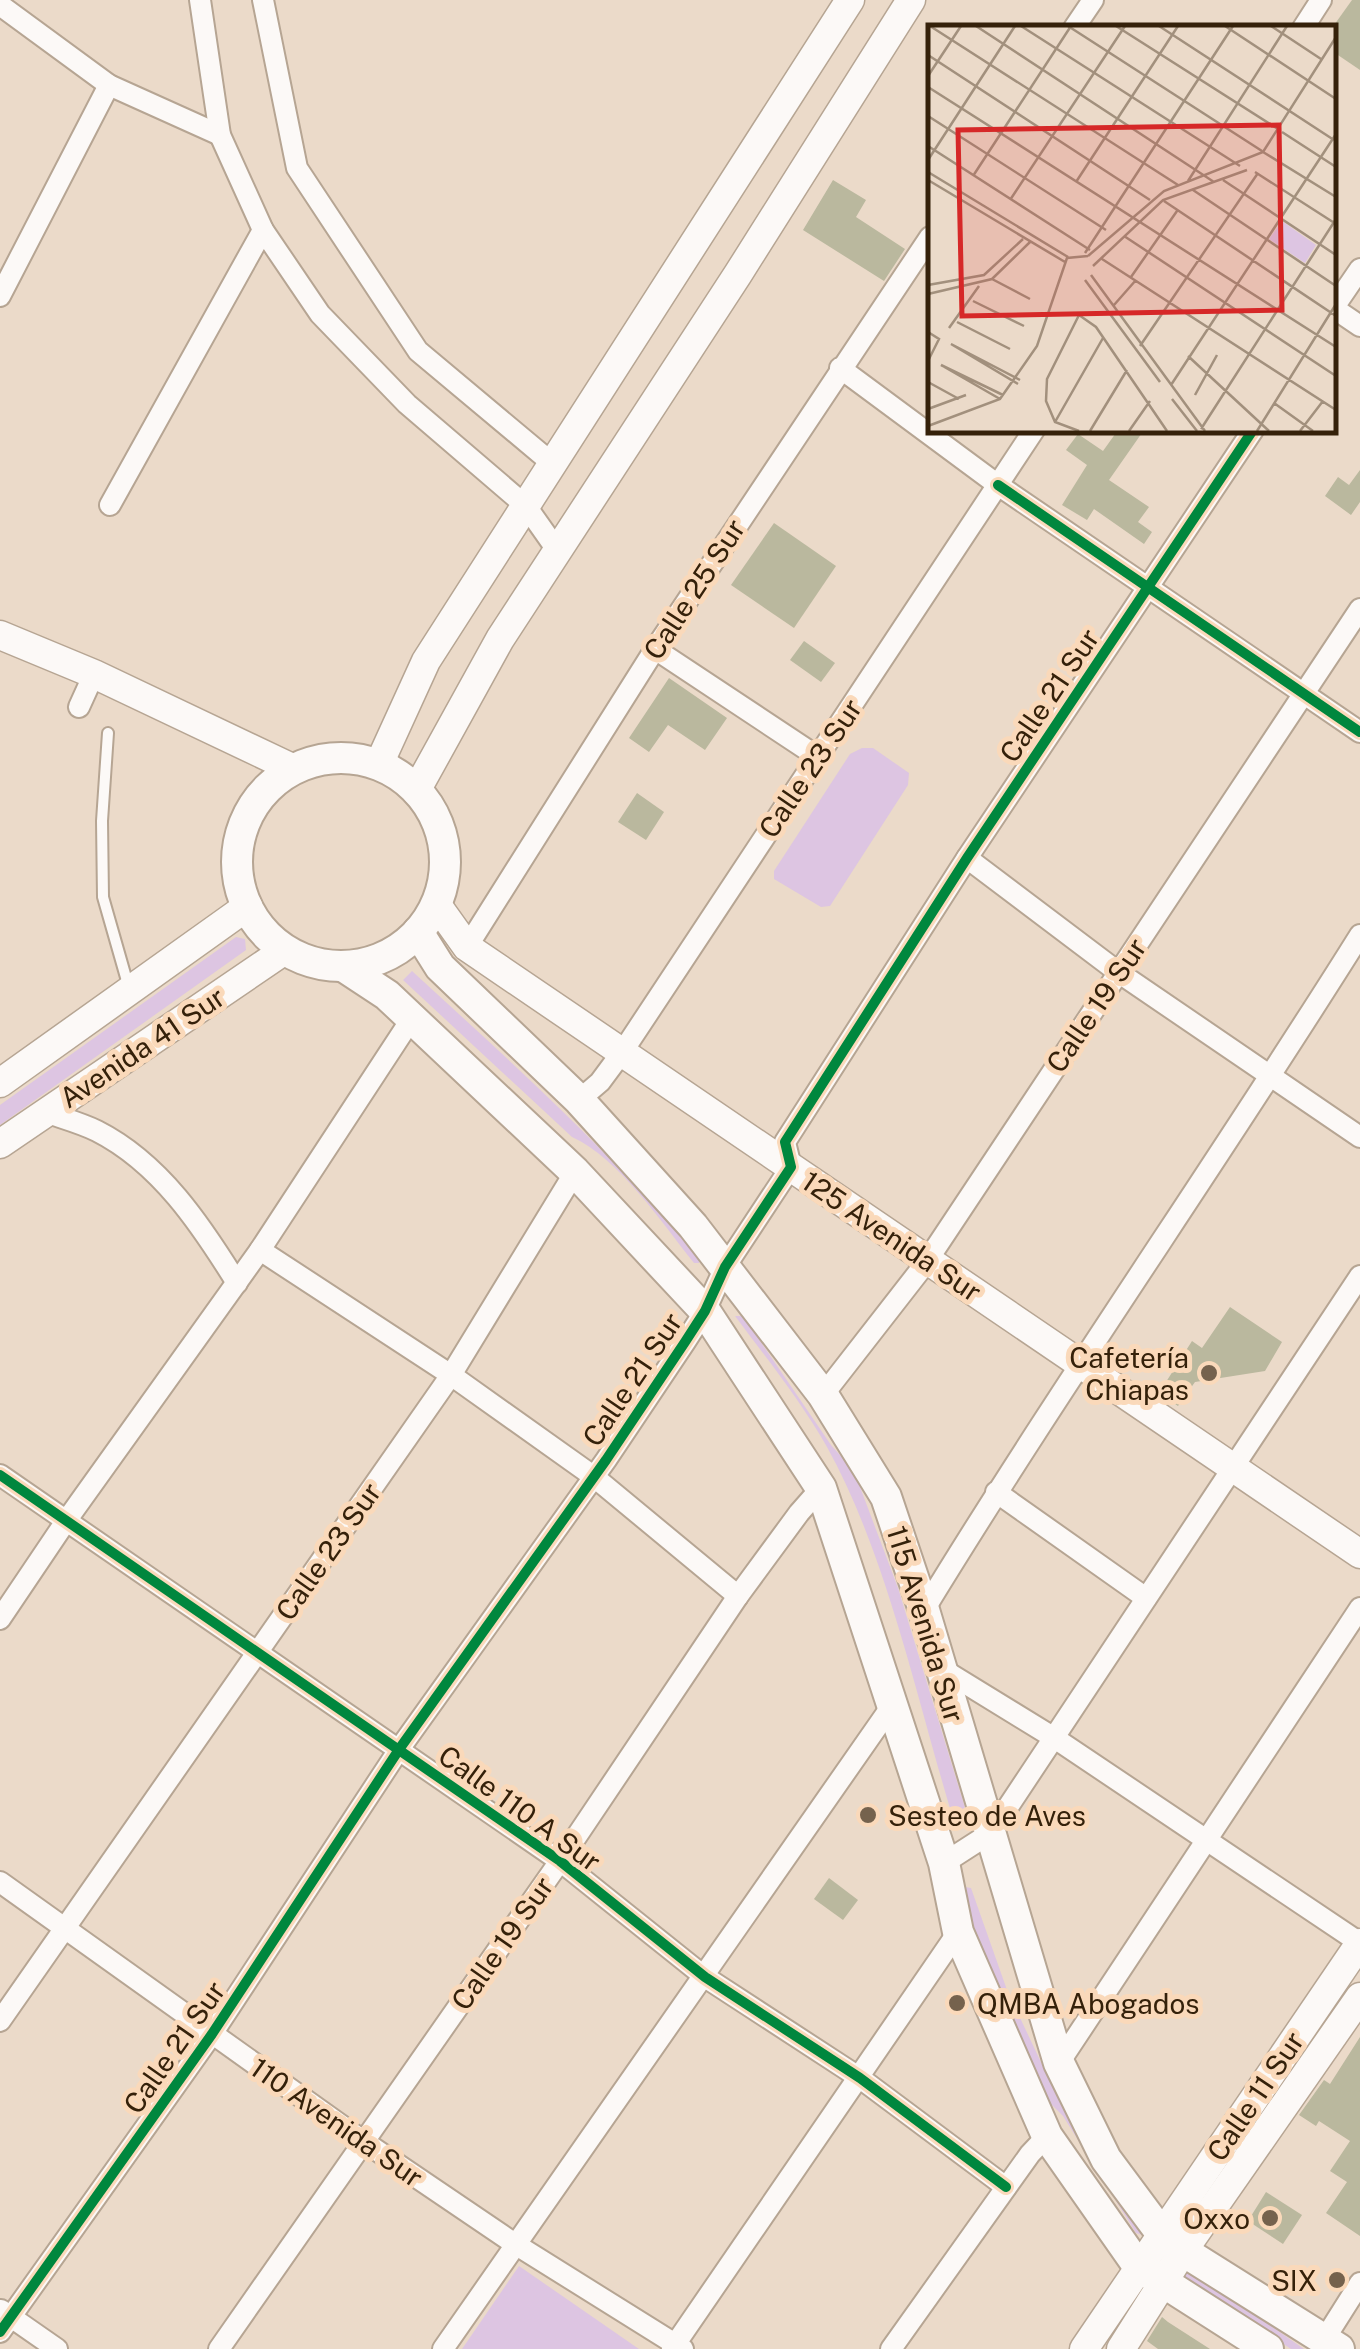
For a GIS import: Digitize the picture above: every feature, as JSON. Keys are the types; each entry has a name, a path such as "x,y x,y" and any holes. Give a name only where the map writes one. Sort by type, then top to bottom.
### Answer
{"main road":[{"path":"379,764 426,661 850,0"},
{"path":"416,791 500,639 911,0"},
{"path":"802,74 856,88"},
{"path":"0,635 94,674 294,769"},
{"path":"356,758 379,764 426,802 442,834 445,866 436,905 404,946 374,962 346,968 316,964 285,950 256,923 241,892 237,859 245,822 265,790 294,769 324,759 356,758"},
{"name":"125 Avenida Sur","path":"436,905 467,947 1360,1554"},
{"name":"Avenida 41 Sur","path":"0,1082 248,906"},
{"name":"115 Avenida Sur","path":"418,932 440,967 579,1100 694,1226 824,1395 886,1497 924,1610 1058,2062 1106,2159 1172,2242 1331,2344"},
{"name":"Avenida 41 Sur","path":"0,1144 285,950"},
{"name":"115 Avenida Sur","path":"346,968 387,995 575,1172 704,1311 821,1488 944,1864 958,1932 1047,2136 1138,2266 1268,2349"},
{"name":"Calle 11 Sur","path":"1121,2349 1165,2284 1172,2242 1360,1943"},
{"name":"Calle 11 Sur","path":"1084,2349 1138,2266 1172,2242 1360,1998"}],"street":[{"path":"200,0 220,135 263,230 320,314 407,404 526,506 557,550"},
{"path":"263,0 297,168 418,350 553,464"},
{"path":"1076,25 1093,0"},
{"path":"1304,25 1321,0"},
{"path":"0,5 109,84 220,135"},
{"path":"0,296 109,84"},
{"path":"110,506 263,230"},
{"name":"Calle 25 Sur","path":"467,947 654,649 928,240"},
{"path":"1335,306 1360,269"},
{"path":"1335,310 1360,326"},
{"path":"840,368 998,484 1360,732"},
{"name":"Calle 23 Sur","path":"579,1100 600,1082 623,1051 1033,432"},
{"name":"Calle 21 Sur","path":"3,2320 212,2034 400,1748 593,1476 704,1311 725,1266 791,1168 784,1142 1252,432"},
{"name":"Calle 19 Sur","path":"824,1395 928,1260 1360,609"},
{"path":"654,649 818,756"},
{"path":"80,707 94,674"},
{"path":"968,858 1118,972 1360,1137"},
{"path":"924,1610 996,1492 1360,934"},
{"path":"0,1619 66,1520 238,1283 412,1018"},
{"path":"45,1112 97,1131 148,1166 202,1225 238,1283"},
{"name":"Calle 23 Sur","path":"0,2021 452,1376 575,1172"},
{"path":"260,1250 452,1376 593,1476 738,1596"},
{"path":"944,1864 989,1834 1056,1739 1360,1276"},
{"name":"Calle 110 A Sur","path":"0,1475 560,1861 704,1977 860,2078 1006,2187"},
{"name":"Calle 19 Sur","path":"219,2349 560,1861 738,1596 821,1488"},
{"path":"996,1492 1146,1598"},
{"path":"1058,2062 1360,1608"},
{"path":"942,1670 1056,1739 1360,1943"},
{"path":"442,2349 894,1704"},
{"name":"110 Avenida Sur","path":"0,1882 363,2141 677,2347"},
{"path":"677,2347 958,1932"},
{"path":"891,2349 1047,2136"},
{"path":"1331,2344 1360,2283"},
{"path":"3,2320 57,2349"}],"lane":[{"path":"108,733 102,821 103,897 130,991"}],"shaded area":[{"path":"873,748 909,773 908,785 830,906 821,907 774,879 774,871 850,754"},
{"path":"236,937 245,939 246,950 0,1125 0,1105"},
{"path":"412,971 596,1145 666,1219 699,1263 694,1263 607,1160 572,1137 403,980"},
{"path":"735,1316 743,1316 831,1445 854,1471 898,1588 966,1811 959,1820 952,1815 883,1579 848,1488 806,1413"},
{"path":"965,1887 971,1888 1007,1990 1054,2090 1142,2235 1136,2233 1063,2116 1039,2092 1013,2038 960,1893"},
{"path":"519,2266 639,2349 462,2349"},
{"path":"1188,2268 1304,2349 1291,2349 1182,2276"}],"building":[{"path":"1352,0 1360,0 1360,70 1335,53 1334,25"},
{"path":"833,180 866,200 856,217 905,249 884,281 803,230"},
{"path":"1117,432 1143,432 1109,480 1149,507 1138,522 1152,532 1144,544 1094,509 1087,520 1062,505 1087,465 1066,450 1078,434 1103,451"},
{"path":"1360,470 1360,502 1351,515 1325,496 1338,477 1349,485"},
{"path":"774,523 836,566 794,628 731,585"},
{"path":"804,641 835,663 821,682 790,660"},
{"path":"669,678 727,718 705,750 668,725 649,752 629,738"},
{"path":"637,793 664,812 646,840 618,822"},
{"path":"1230,1307 1282,1342 1265,1371 1195,1382 1178,1406 1159,1393 1192,1341 1202,1348"},
{"path":"829,1878 858,1900 843,1920 814,1899"},
{"path":"1360,2037 1360,2236 1326,2213 1347,2182 1330,2171 1350,2141 1319,2121 1316,2126 1299,2115 1324,2080 1330,2084"},
{"path":"1266,2192 1302,2215 1283,2244 1248,2221"},
{"path":"1162,2317 1210,2349 1158,2349 1147,2341"}],"cycle path":[{"path":"0,2332 212,2034 400,1748 606,1460 685,1342 705,1311 725,1267 791,1167 785,1142 967,858 1252,432"},
{"path":"998,485 1360,732"},
{"path":"0,1475 560,1861 705,1977 860,2078 1006,2187"}],"place":[{"name":"Cafetería Chiapas","path":"1209,1373"},
{"name":"Sesteo de Aves","path":"868,1815"},
{"name":"QMBA Abogados","path":"957,2003"},
{"name":"Oxxo","path":"1270,2218"},
{"name":"SIX","path":"1337,2280"}]}
